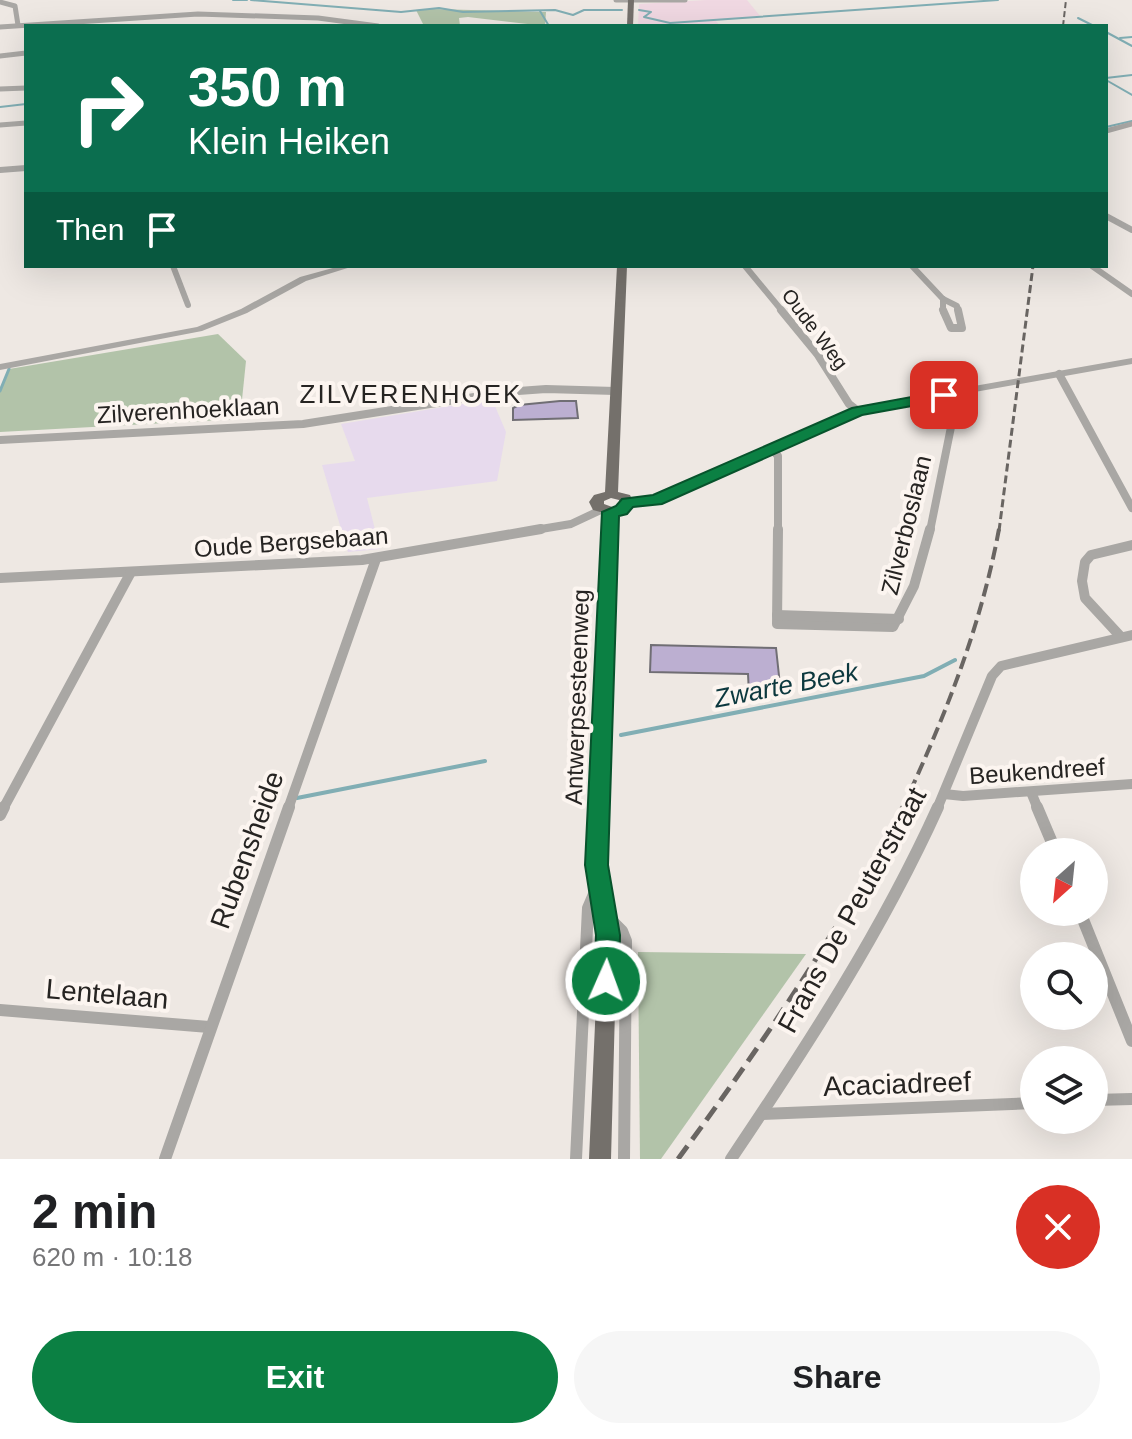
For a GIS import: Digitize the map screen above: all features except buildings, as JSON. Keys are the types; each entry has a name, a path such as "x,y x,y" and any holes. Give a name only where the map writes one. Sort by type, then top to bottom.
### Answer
{"main road":[{"path":"611,494 622,268"},
{"path":"611,494 621,496 628,503 621,511 606,511 596,505 597,500 611,494"},
{"name":"Antwerpsesteenweg","path":"600,1159 608,944 598,884 610,530 606,511"}],"street":[{"path":"616,0 630,4 685,0"},
{"path":"0,2 15,6 18,25"},
{"path":"169,15 170,2"},
{"path":"33,24 169,15 318,18 363,24"},
{"path":"0,27 24,25"},
{"path":"0,56 24,53"},
{"path":"0,89 24,88"},
{"path":"0,125 24,123"},
{"path":"1108,131 1130,126"},
{"path":"0,170 24,168"},
{"path":"1108,217 1132,228"},
{"path":"174,268 188,305"},
{"path":"0,367 199,329 244,311 303,279 343,268"},
{"name":"Oude Weg","path":"747,268 818,355 849,404 858,411"},
{"path":"914,268 943,299"},
{"path":"1095,268 1132,294"},
{"path":"628,503 656,500 858,411 1132,361"},
{"path":"1059,374 1132,508"},
{"name":"Zilverenhoeklaan","path":"0,440 303,424 506,392 546,389 615,391"},
{"name":"Zilverboslaan","path":"771,448 778,456 777,624 893,627 904,614 936,505 951,427 949,412 935,397"},
{"name":"Oude Bergsebaan","path":"0,578 376,559 581,521 606,511"},
{"name":"Oude Bergsebaan","path":"581,521 598,523 610,530"},
{"path":"1127,636 1085,598 1082,581 1085,562 1091,555 1132,545"},
{"name":"Rubensheide","path":"165,1159 376,559"},
{"path":"0,815 131,572"},
{"name":"Frans De Peuterstraat","path":"731,1159 832,1005 876,927 944,794 992,676 1001,666 1127,636"},
{"name":"Beukendreef","path":"944,794 963,796 1132,784"},
{"path":"1031,792 1050,838"},
{"name":"Antwerpsesteenweg","path":"576,1159 588,908 598,884"},
{"name":"Antwerpsesteenweg","path":"603,912 622,931 626,941 624,1159"},
{"path":"1086,926 1132,1041"},
{"name":"Lentelaan","path":"0,1010 209,1027"},
{"path":"1108,1100 1132,1099"},
{"name":"Acaciadreef","path":"762,1114 1020,1104"}],"shaded area":[{"path":"747,0 760,16 716,21 718,24 638,24 639,4"},
{"name":"ZILVERENHOEK","path":"492,399 506,432 497,481 367,498 380,549 348,552 322,465 355,461 341,424"}],"green space":[{"path":"416,10 546,12 545,24 468,17 459,18 460,24 423,24"},
{"path":"218,334 246,361 240,419 0,432 0,391 9,369"},
{"path":"638,952 806,954 661,1159 640,1159"}],"waterway":[{"path":"233,0 247,0"},
{"path":"251,0 401,12 439,8 463,12 555,10 573,15 584,10 622,10"},
{"path":"639,10 651,12 644,17 670,23 998,0"},
{"path":"540,11 548,24"},
{"path":"1078,18 1090,24"},
{"path":"1108,33 1132,46"},
{"path":"1120,38 1132,37"},
{"path":"1108,78 1132,75"},
{"path":"1108,81 1132,95"},
{"path":"0,107 24,104"},
{"path":"1108,127 1132,121"},
{"path":"0,391 9,369"},
{"name":"Zwarte Beek","path":"621,735 924,676 955,660"},
{"name":"Zwarte Beek","path":"297,798 485,761"}],"railway":[{"path":"1063,24 1066,0"},
{"path":"999,531 1033,268"},
{"path":"902,808 960,672 982,601 999,529"},
{"path":"678,1159 798,988 853,899 902,808"}],"district":[{"name":"ZILVERENHOEK","path":"411,394"}],"route":[{"path":"606,981 608,935 597,865 611,512 621,511 628,503 656,500 858,411 944,395"}]}
